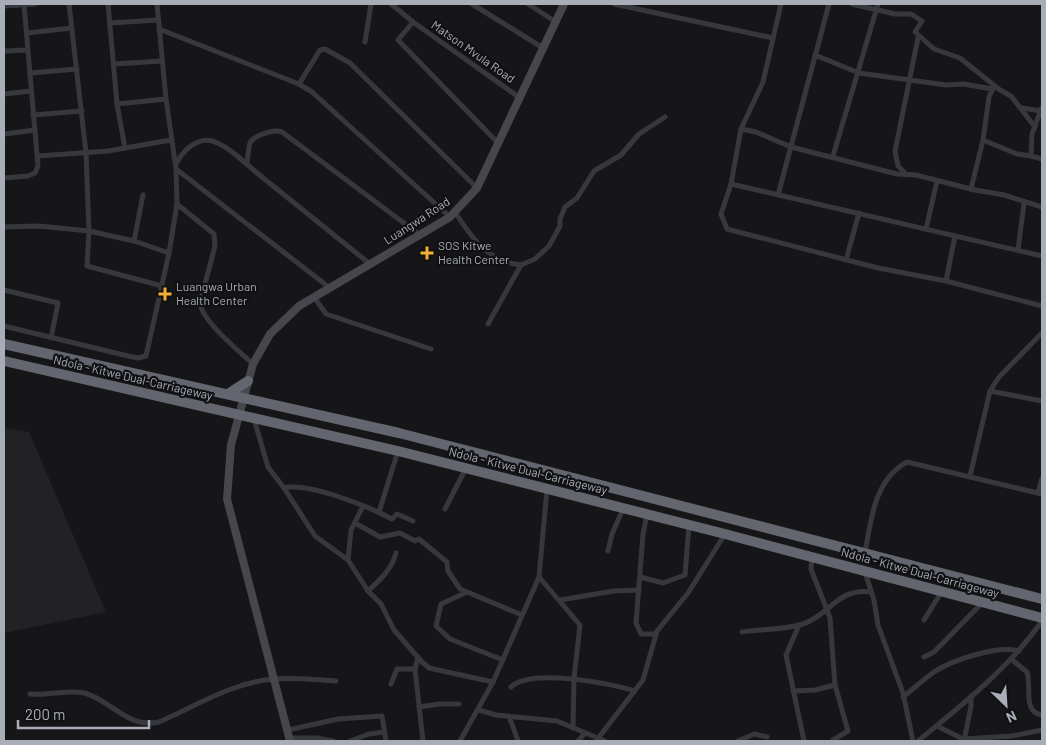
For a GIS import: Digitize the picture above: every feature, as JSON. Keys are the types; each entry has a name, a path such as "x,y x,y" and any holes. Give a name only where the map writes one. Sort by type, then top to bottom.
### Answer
{"highway":[{"name":"Ndola - Kitwe Dual-Carriageway","path":"4,344 427,440 1042,599"},
{"path":"40,369 44,352"},
{"name":"Ndola - Kitwe Dual-Carriageway","path":"4,361 238,416 398,451 547,488 865,572 942,590 1042,620"},
{"path":"228,394 248,381 249,390 258,401"}],"street":[{"path":"4,178 28,176 35,172 38,156 24,4"},
{"path":"4,6 35,4"},
{"path":"69,4 86,153 89,231 87,266 162,286"},
{"path":"108,4 117,104 125,148"},
{"path":"4,326 128,356 145,358 162,286 177,204 176,166 166,99 157,4"},
{"path":"365,42 370,4"},
{"name":"Matson Mvula Road","path":"391,4 413,22 520,98"},
{"path":"472,4 543,48"},
{"path":"528,4 556,22"},
{"name":"Luangwa Road","path":"289,737 227,499 228,468 238,416 253,364 276,329 299,306 420,236 452,214 477,188 564,4"},
{"path":"614,4 773,38"},
{"path":"781,4 763,82 741,129 730,184 721,214 727,229 846,260 946,281 1042,306"},
{"path":"778,195 829,4"},
{"path":"852,4 895,14 911,14 922,22 915,32 918,38 934,49 960,58 994,87 1010,96 1035,127"},
{"path":"833,156 878,4"},
{"path":"110,23 158,20"},
{"path":"413,22 398,40 499,144"},
{"path":"27,33 72,28"},
{"path":"159,29 299,84 312,92 452,214 484,250 503,261 521,264 535,259 549,246 560,226 560,219 565,207 577,198 594,171 621,156 639,134 665,117"},
{"path":"905,174 898,166 895,151 906,106 909,80 918,38"},
{"path":"299,84 320,50 325,49 342,57 477,188"},
{"path":"4,52 28,50"},
{"path":"814,55 859,73 909,80 994,87"},
{"path":"114,64 162,61"},
{"path":"30,73 76,69"},
{"path":"970,189 983,140 988,105 994,87"},
{"path":"4,94 31,91"},
{"path":"117,104 166,99"},
{"path":"1021,108 1041,109 1032,134 1031,156"},
{"path":"33,116 82,111"},
{"path":"741,129 756,132 791,147 833,156 897,174 905,174 1004,195 1024,203 1042,207"},
{"path":"4,134 35,130"},
{"path":"246,163 250,142 256,137 278,130 420,236"},
{"path":"38,156 86,153 171,140"},
{"path":"983,140 1017,154 1042,159"},
{"path":"176,166 182,153 187,149 209,141 214,142 246,163 370,264"},
{"path":"176,166 330,288"},
{"path":"926,229 937,181"},
{"path":"730,184 1042,256"},
{"path":"134,241 142,195"},
{"path":"1018,250 1024,203"},
{"path":"177,204 214,234 216,246 200,303 202,310 224,338 253,364"},
{"path":"846,260 859,214"},
{"path":"4,227 39,226 89,231 134,241 169,252"},
{"path":"946,281 955,236"},
{"path":"488,324 521,264"},
{"path":"4,290 58,303 51,338"},
{"path":"314,297 326,314 431,349"},
{"path":"970,476 990,391 999,377 1042,333"},
{"path":"990,391 1042,401"},
{"path":"254,419 266,464 315,536 348,560 368,591 381,604 394,630 418,657 429,668 493,682"},
{"path":"379,512 398,451"},
{"path":"865,553 877,493 899,466 907,462 1040,494 1042,478"},
{"path":"445,508 466,468"},
{"path":"284,488 297,486 363,506 392,519 397,514 413,521"},
{"path":"460,741 493,682 539,577 547,488"},
{"path":"348,560 351,530 363,506"},
{"path":"608,551 612,534 623,508"},
{"path":"647,514 636,607 638,630 644,634 655,634"},
{"path":"355,523 380,536 400,533 414,541 419,539 447,562 450,576 465,593"},
{"path":"640,577 663,583 685,575 689,525"},
{"path":"597,740 636,691 645,674 655,634 688,593 725,534"},
{"path":"368,591 385,576 394,562 396,553"},
{"path":"812,557 811,569 830,618 835,685 848,731 833,740"},
{"path":"865,572 872,592 878,625 903,697 913,741"},
{"path":"539,577 580,625 574,678 573,728"},
{"path":"560,600 614,591 639,590"},
{"path":"924,620 942,590"},
{"path":"742,632 799,625 812,619 850,594 872,592"},
{"path":"503,660 450,639 436,626 441,604 465,593 481,596 522,615"},
{"path":"924,657 934,652 982,602"},
{"path":"918,741 1011,659 1042,620"},
{"path":"799,625 786,655 804,741"},
{"path":"903,697 934,672 954,662 998,650 1012,649 1019,651"},
{"path":"418,657 415,668 424,741"},
{"path":"1011,659 1027,672 1030,705 1034,712 1042,715"},
{"path":"391,684 397,669 415,668"},
{"path":"511,687 518,681 574,678 636,691"},
{"path":"30,694 42,696 82,692 115,708 126,719 154,723 216,695 248,684 274,679 336,681"},
{"path":"793,692 815,690 835,685"},
{"path":"963,740 971,706 971,696"},
{"path":"419,707 459,704"},
{"path":"478,710 509,716 553,720 597,740 605,741"},
{"path":"289,737 338,719 381,716 383,717 386,741"},
{"path":"509,716 518,741"},
{"path":"937,726 963,740 1012,736 1042,730"},
{"path":"350,741 369,734 385,732"},
{"path":"578,741 584,734"},
{"path":"738,741 754,734 767,737"},
{"path":"289,737 317,738 333,741"}],"shaded area":[{"path":"4,428 29,432 106,612 4,633"}],"place":[{"name":"SOS Kitwe Health Center","path":"427,253"},
{"name":"Luangwa Urban Health Center","path":"165,294"}]}
